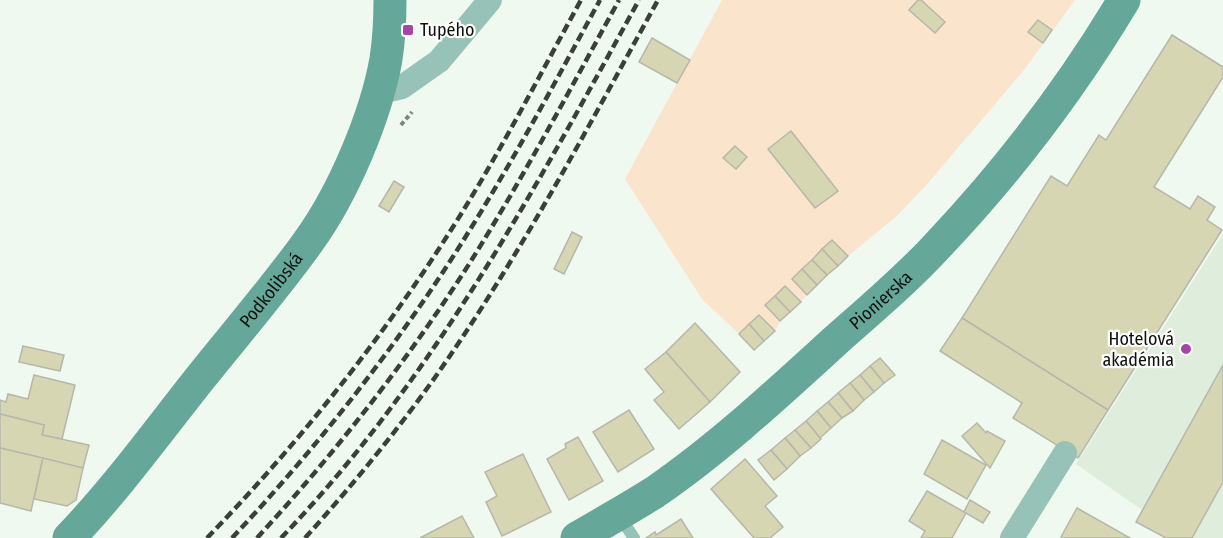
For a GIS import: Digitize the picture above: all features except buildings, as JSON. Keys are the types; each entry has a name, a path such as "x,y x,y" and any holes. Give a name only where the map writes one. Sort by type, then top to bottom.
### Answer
{"street":[{"name":"Podkolibská","path":"69,538 162,427 310,240 334,200 360,145 386,61 390,29 390,0"},
{"path":"377,93 402,87 439,61 490,0"},
{"name":"Pionierska","path":"577,538 626,526 654,492 720,442 780,392 937,247 1002,171 1053,105 1124,0"},
{"path":"1012,538 1065,453"}],"shaded area":[{"path":"722,0 1075,0 1024,70 929,182 897,216 848,256 832,241 792,278 807,295 801,302 785,286 765,305 780,321 775,331 759,315 739,334 702,299 625,179"},
{"name":"Hotelová akadémia","path":"1223,234 1223,538 1166,538 1136,522 1142,510 1076,464"}],"railway":[{"path":"207,538 302,433 389,322 479,184 581,0"},
{"path":"232,538 338,416 387,353 433,287 499,181 600,0"},
{"path":"257,538 343,439 447,298 510,197 619,0"},
{"path":"281,538 335,478 386,414 433,349 520,212 639,0"},
{"path":"305,538 386,443 463,337 550,195 658,0"}],"place":[{"name":"Tupého","path":"408,30"},
{"name":"Hotelová akadémia","path":"1186,349"}]}
